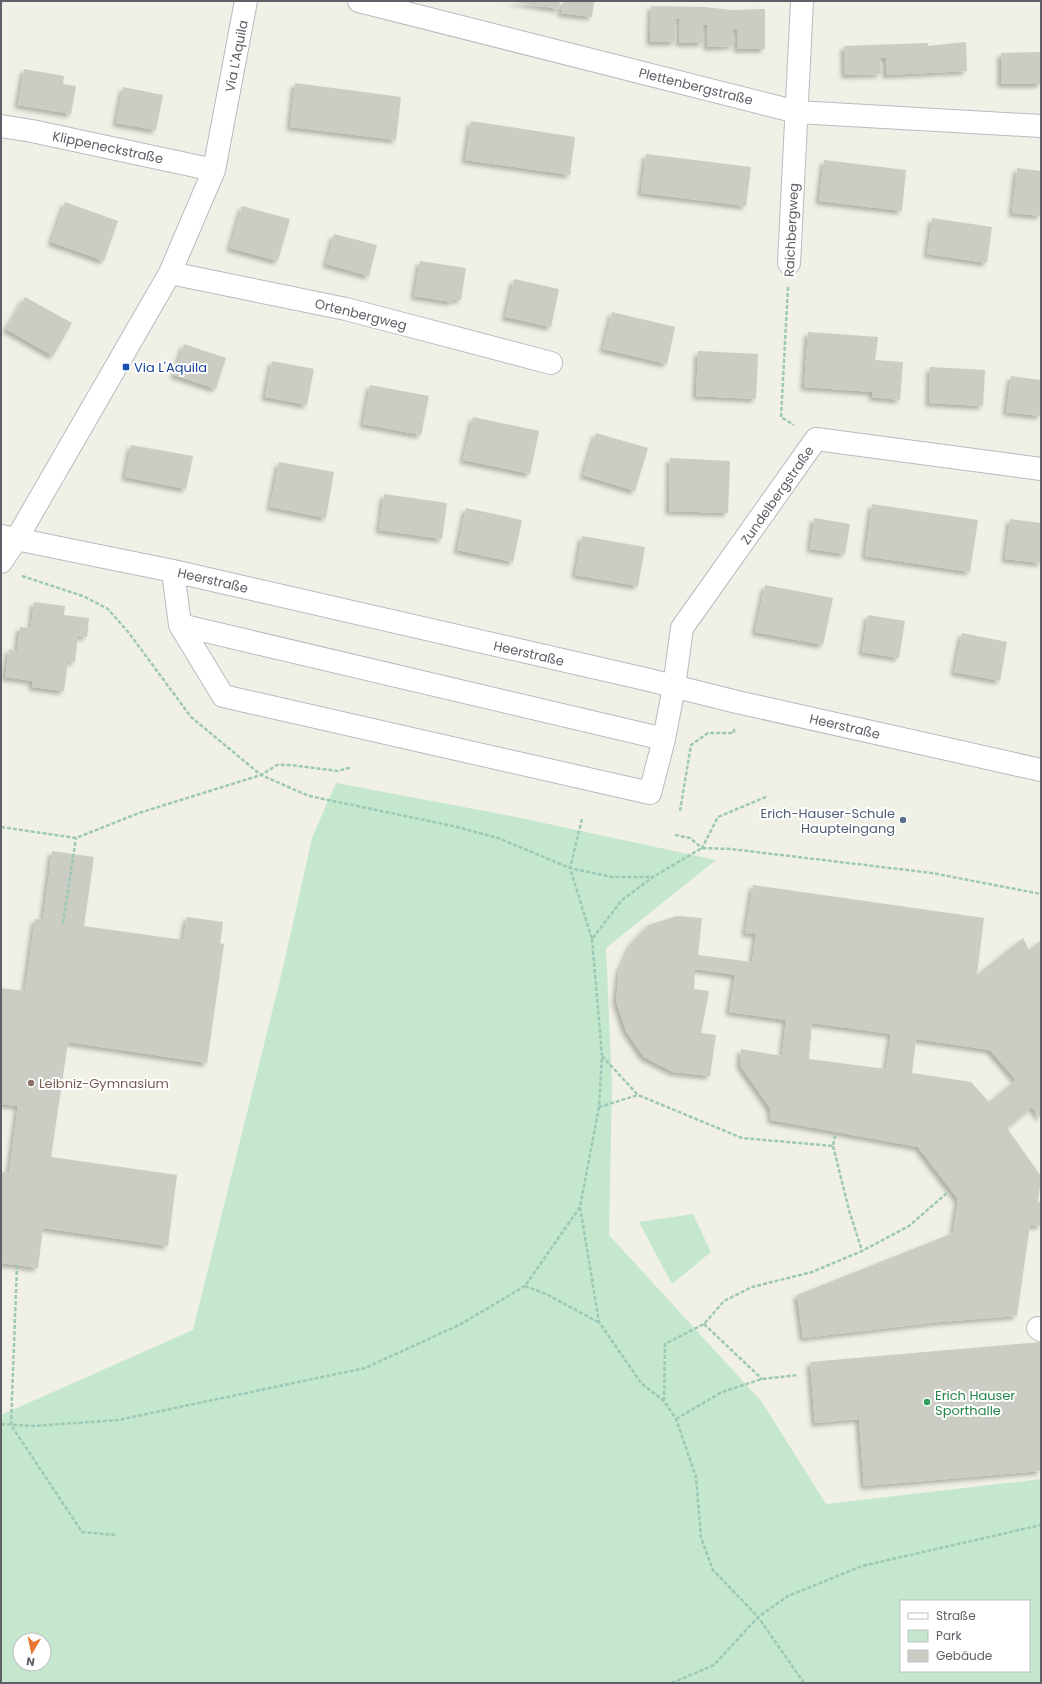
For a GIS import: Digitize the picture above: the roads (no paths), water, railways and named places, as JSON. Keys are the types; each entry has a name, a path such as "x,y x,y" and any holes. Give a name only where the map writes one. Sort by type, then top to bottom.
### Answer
{"street":[{"name":"Via L'Aquila","path":"9,538 170,273 214,170 246,1"},
{"name":"Plettenbergstraße","path":"359,1 797,112 1041,126"},
{"name":"Raichbergweg","path":"789,263 802,1"},
{"name":"Klippeneckstraße","path":"1,126 32,131 214,170"},
{"name":"Ortenbergweg","path":"170,273 346,309 551,362"},
{"name":"Zundelbergstraße","path":"180,625 223,696 650,793 664,739 674,687 682,628 816,439 1041,469"},
{"path":"8,568 9,538"},
{"name":"Heerstraße","path":"9,538 173,571 737,702 1041,770"},
{"path":"173,571 180,625 664,739"}],"place":[{"name":"Via L'Aquila","path":"126,367"},
{"name":"Erich-Hauser-Schule Haupteingang","path":"903,820"},
{"name":"Leibniz-Gymnasium","path":"31,1083"},
{"name":"Erich Hauser Sporthalle","path":"927,1402"}]}
